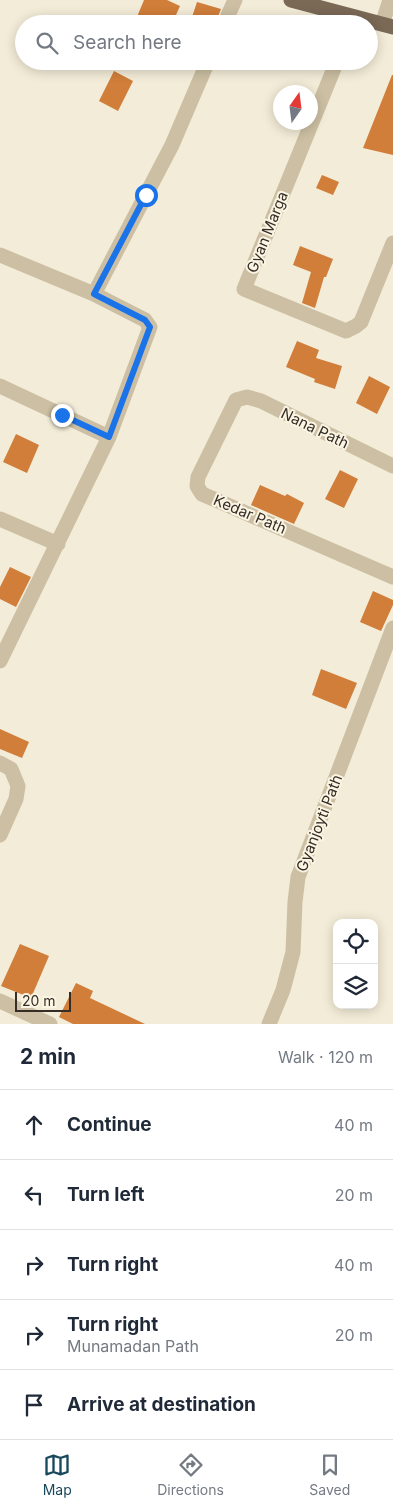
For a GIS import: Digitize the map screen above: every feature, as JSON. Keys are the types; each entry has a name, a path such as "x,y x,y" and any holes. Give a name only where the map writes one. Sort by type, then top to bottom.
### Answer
{"main road":[{"path":"291,0 336,15"}],"street":[{"path":"228,15 235,0"},
{"path":"388,26 390,0"},
{"path":"94,294 172,145 204,70"},
{"name":"Gyan Marga","path":"334,70 244,289 346,331 361,322 393,243"},
{"path":"0,255 94,294 145,320 150,327 109,437 0,661"},
{"path":"0,386 109,437"},
{"name":"Nana Path","path":"236,400 247,397 261,401 393,466"},
{"name":"Kedar Path","path":"236,400 198,477 196,486 202,494 393,577"},
{"path":"0,519 58,544"},
{"name":"Gyanjoyti Path","path":"269,1024 283,990 293,952 298,877 393,628"},
{"path":"0,763 11,769 18,786 16,799 0,835"},
{"path":"0,1000 50,1024"}],"building":[{"path":"144,0 167,0 180,6 176,15 138,15"},
{"path":"197,2 221,9 219,15 193,15"},
{"path":"114,71 133,81 118,111 99,101"},
{"path":"393,75 393,155 363,148"},
{"path":"322,175 339,182 333,195 316,188"},
{"path":"300,246 333,259 326,277 324,277 315,308 302,303 311,272 293,265"},
{"path":"297,341 319,350 316,358 342,366 335,389 314,382 315,379 286,367"},
{"path":"369,376 390,387 377,414 356,403"},
{"path":"16,434 39,445 27,473 3,462"},
{"path":"340,470 358,479 344,508 325,499"},
{"path":"260,485 285,496 287,494 304,503 294,524 251,505"},
{"path":"10,567 31,577 16,607 0,599 0,587"},
{"path":"373,591 393,600 393,605 381,631 360,622"},
{"path":"321,669 357,683 346,709 312,695"},
{"path":"0,729 29,742 22,758 0,749"},
{"path":"20,944 49,956 31,998 1,986"},
{"path":"76,983 93,991 90,998 145,1024 73,1024 59,1017"}],"route":[{"path":"62,415 109,437 150,327 145,320 94,294 146,195"}]}
